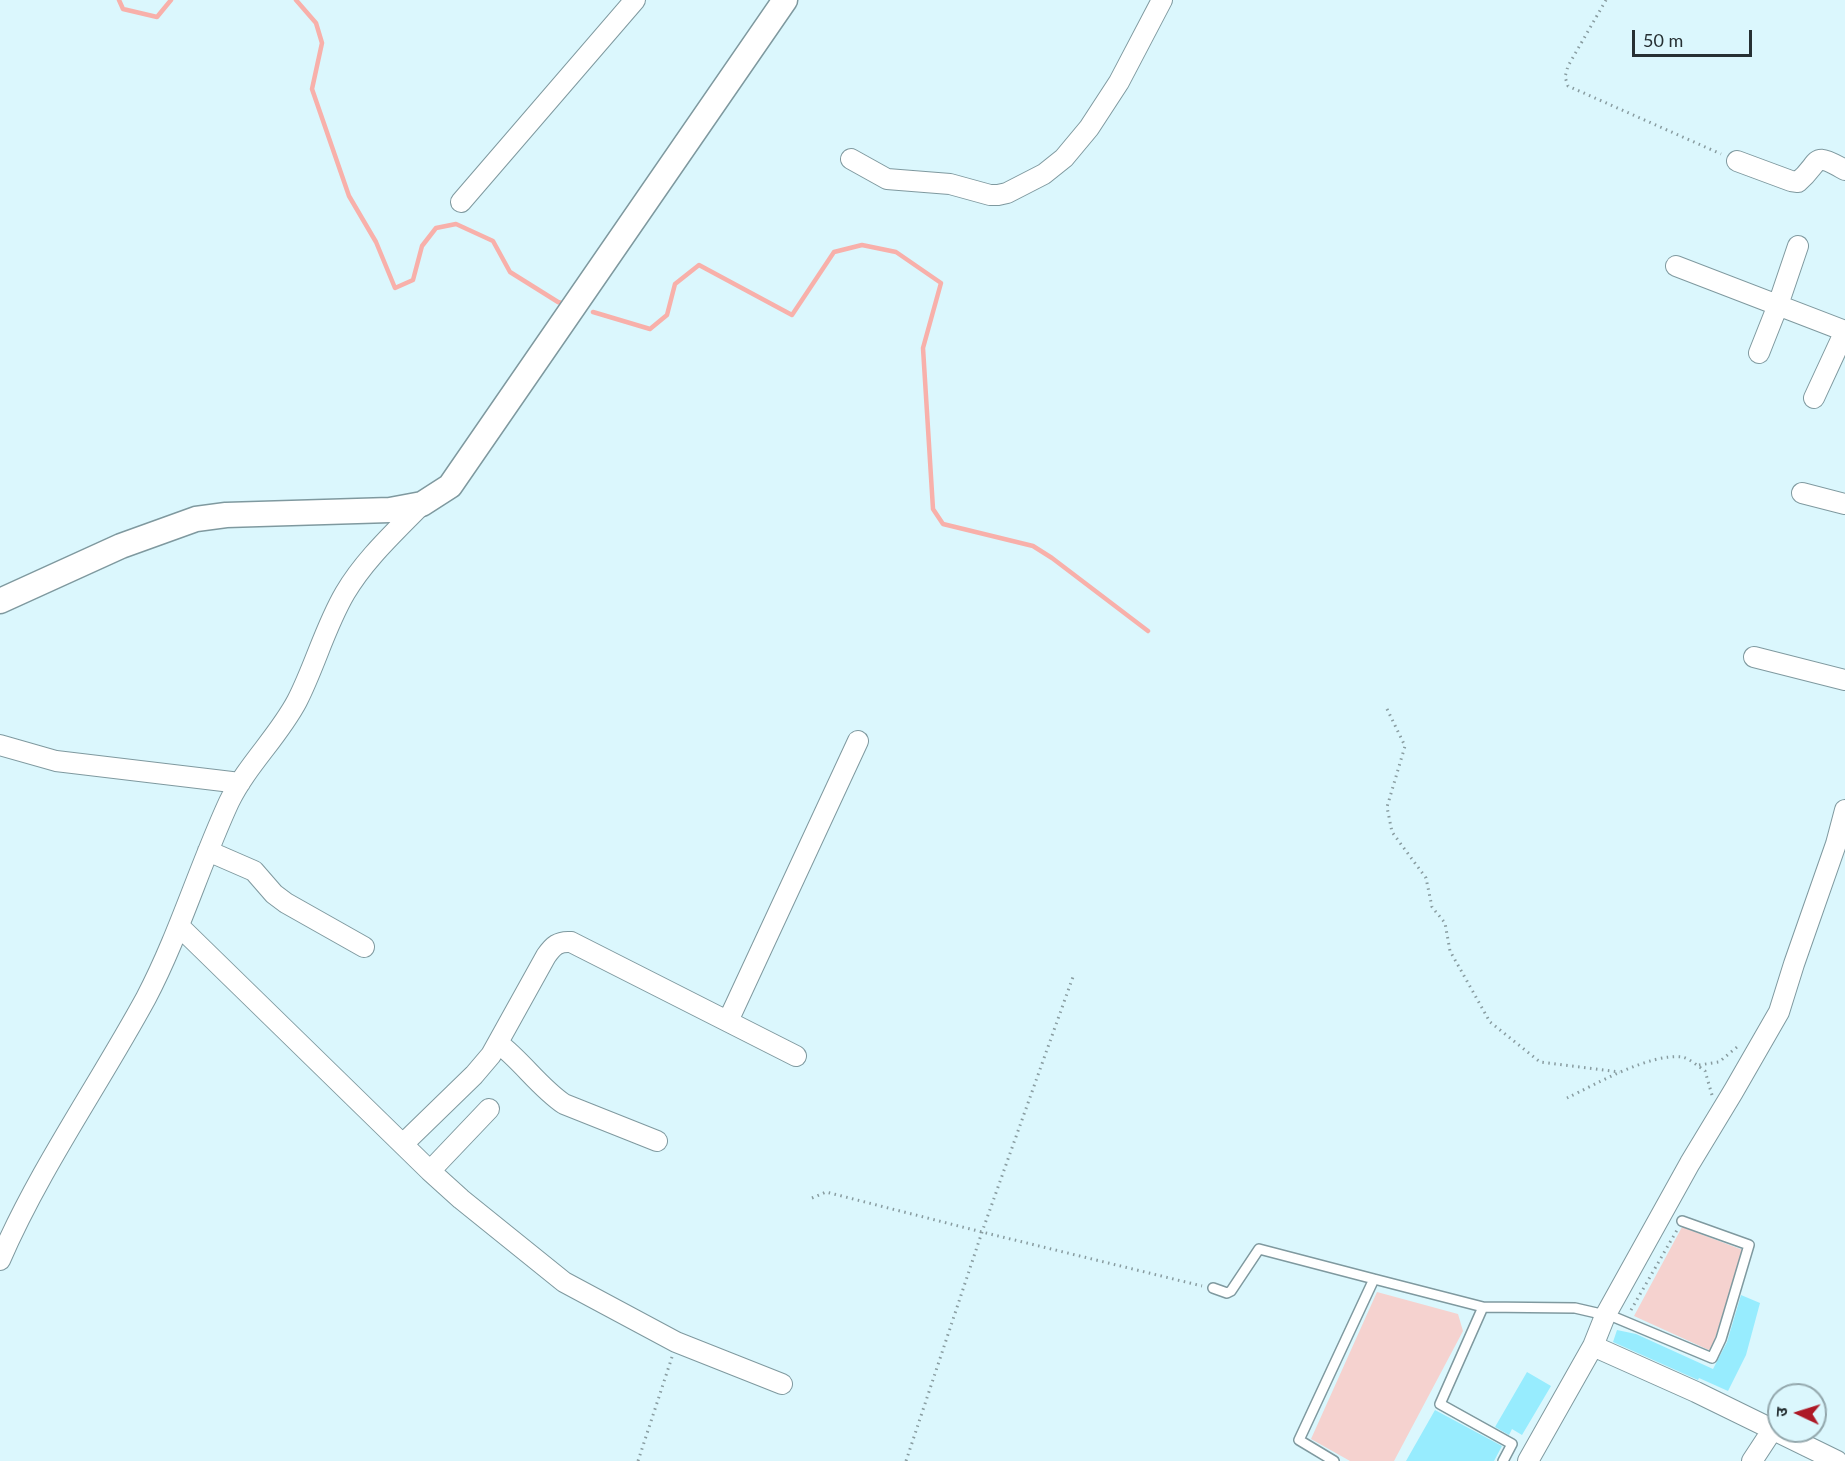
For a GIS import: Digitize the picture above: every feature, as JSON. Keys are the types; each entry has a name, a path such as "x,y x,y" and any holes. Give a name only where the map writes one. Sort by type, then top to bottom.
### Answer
{"street":[{"path":"461,202 635,0"},
{"path":"0,1260 34,1191 146,998 180,927 208,851 240,783 288,718 308,679 322,640 345,592 368,560 422,504 450,486 785,0"},
{"path":"851,159 887,179 950,184 990,195 1007,193 1044,174 1064,158 1089,128 1119,82 1162,0"},
{"path":"1737,161 1798,182 1815,161 1821,159 1845,170"},
{"path":"1759,353 1798,246"},
{"path":"1676,266 1845,331 1814,398"},
{"path":"1802,493 1845,504"},
{"path":"0,601 121,546 196,519 226,515 390,510 422,504"},
{"path":"1754,657 1845,680"},
{"path":"728,1022 858,741"},
{"path":"0,745 56,761 240,783"},
{"path":"1528,1461 1593,1346 1605,1316 1690,1163 1779,1012 1836,844 1845,810"},
{"path":"208,851 254,871 274,894 286,903 364,947"},
{"path":"180,927 460,1199 564,1282 676,1342 782,1383"},
{"path":"403,1144 474,1075 491,1055 546,956 553,946 561,941 571,942 796,1056"},
{"path":"498,1043 564,1104 657,1141"},
{"path":"430,1171 489,1109"},
{"path":"1593,1346 1767,1426"},
{"path":"1752,1461 1767,1438"},
{"path":"1801,1443 1837,1461"}],"lane":[{"path":"1213,1288 1227,1293 1231,1291 1259,1249 1483,1307 1575,1308 1614,1317 1712,1358 1721,1339 1749,1245 1682,1221"},
{"path":"1334,1461 1299,1440 1374,1280"},
{"path":"1483,1307 1440,1404 1512,1444 1503,1461"}],"path":[{"path":"1606,0 1568,66 1565,77 1568,86 1737,161"},
{"path":"1387,709 1404,746 1387,807 1392,832 1426,878 1432,907 1445,923 1450,951 1490,1022 1540,1062 1620,1072"},
{"path":"906,1461 982,1232 1074,974"},
{"path":"1697,1066 1719,1062 1737,1047"},
{"path":"1567,1098 1620,1072 1661,1058 1684,1057 1705,1071 1718,1117"},
{"path":"812,1198 826,1192 1213,1288"},
{"path":"1624,1322 1682,1221"},
{"path":"638,1461 676,1342"}],"shaded area":[{"path":"1682,1227 1743,1250 1711,1351 1634,1316"},
{"path":"1377,1292 1458,1314 1463,1331 1394,1461 1350,1461 1311,1439"}],"building":[{"path":"1741,1295 1760,1303 1746,1355 1728,1391 1613,1342 1617,1330 1636,1334 1713,1369 1727,1342"},
{"path":"1527,1372 1551,1386 1522,1435 1512,1429 1509,1435 1495,1427"},
{"path":"1435,1410 1502,1446 1494,1461 1406,1461"}],"waterway":[{"path":"119,0 123,9 157,17 171,0"},
{"path":"296,0 316,23 322,43 312,89 349,196 376,242 395,288 413,280 422,246 436,228 456,224 493,241 510,272 565,304"},
{"path":"593,312 650,329 667,315 675,284 699,265 792,315 834,252 862,245 896,252 941,283 923,348 933,509 943,524 1033,546 1148,631"}]}
